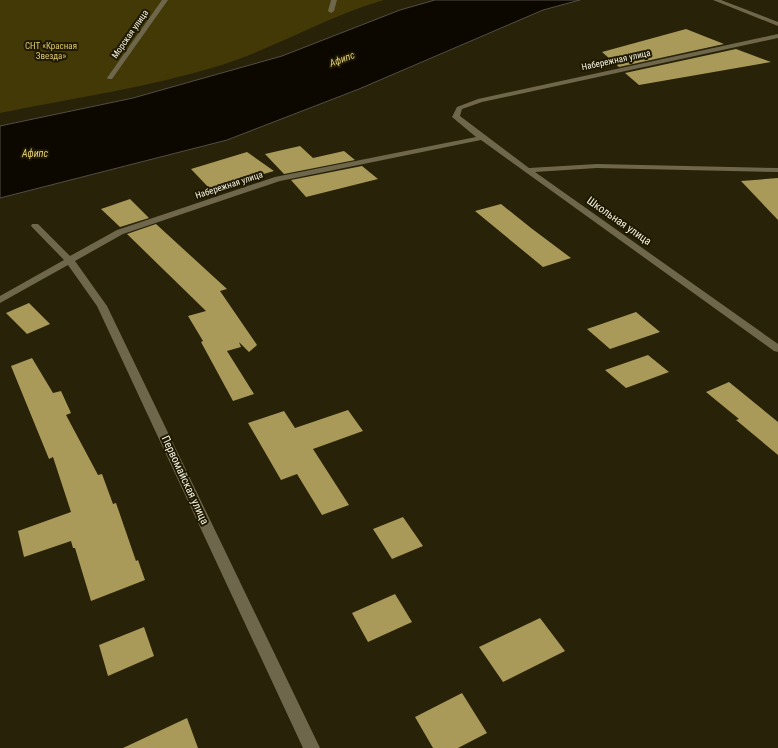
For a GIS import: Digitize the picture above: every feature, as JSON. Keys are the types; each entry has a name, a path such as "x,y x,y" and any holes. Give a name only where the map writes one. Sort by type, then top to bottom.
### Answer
{"street":[{"name":"Морская улица","path":"110,78 165,0"},
{"path":"331,11 334,0"},
{"path":"716,0 778,24"},
{"name":"Набережная улица","path":"459,108 480,100 778,36"},
{"name":"Школьная улица","path":"459,108 456,117 482,138 778,349"},
{"name":"Набережная улица","path":"0,300 70,262 120,232 278,179 482,138"},
{"path":"527,170 598,166 778,170"},
{"name":"Первомайская улица","path":"35,226 70,262 102,306 312,748"}],"green space":[{"name":"СНТ «Красная Звезда»","path":"0,0 384,0 343,14 263,50 195,73 112,92 0,113"}],"water":[{"name":"Афипс","path":"435,0 580,0 543,10 359,89 227,140 0,198 0,126 133,98 282,56 400,10"}],"building":[{"path":"686,29 724,44 619,67 602,52"},
{"path":"736,49 771,62 639,85 625,73"},
{"path":"300,146 313,158 344,151 355,160 284,174 265,154"},
{"path":"247,152 274,171 210,189 191,169"},
{"path":"362,166 378,179 306,197 291,180"},
{"path":"778,178 778,220 741,181"},
{"path":"130,199 149,218 120,227 101,209"},
{"path":"501,204 571,258 543,267 475,211"},
{"path":"156,224 227,289 220,291 257,345 249,352 239,342 241,347 227,351 254,394 233,401 201,342 203,341 188,316 206,311 127,234"},
{"path":"29,303 50,324 27,334 6,313"},
{"path":"636,312 660,332 610,349 587,329"},
{"path":"648,355 669,372 626,388 605,370"},
{"path":"32,358 53,393 61,391 71,413 66,415 98,475 102,474 113,504 116,503 136,561 138,560 145,580 91,601 75,548 73,548 71,541 24,557 18,531 71,512 53,457 49,459 11,366"},
{"path":"729,382 778,422 778,455 736,420 739,419 706,392"},
{"path":"348,410 363,431 313,449 349,505 322,515 297,474 281,480 248,423 284,411 295,428"},
{"path":"403,517 423,546 392,559 373,529"},
{"path":"395,594 412,622 368,642 352,613"},
{"path":"540,618 565,651 503,682 479,647"},
{"path":"144,627 154,656 108,676 99,645"},
{"path":"462,693 487,733 458,748 433,748 415,717"},
{"path":"187,718 198,748 123,748"}]}
